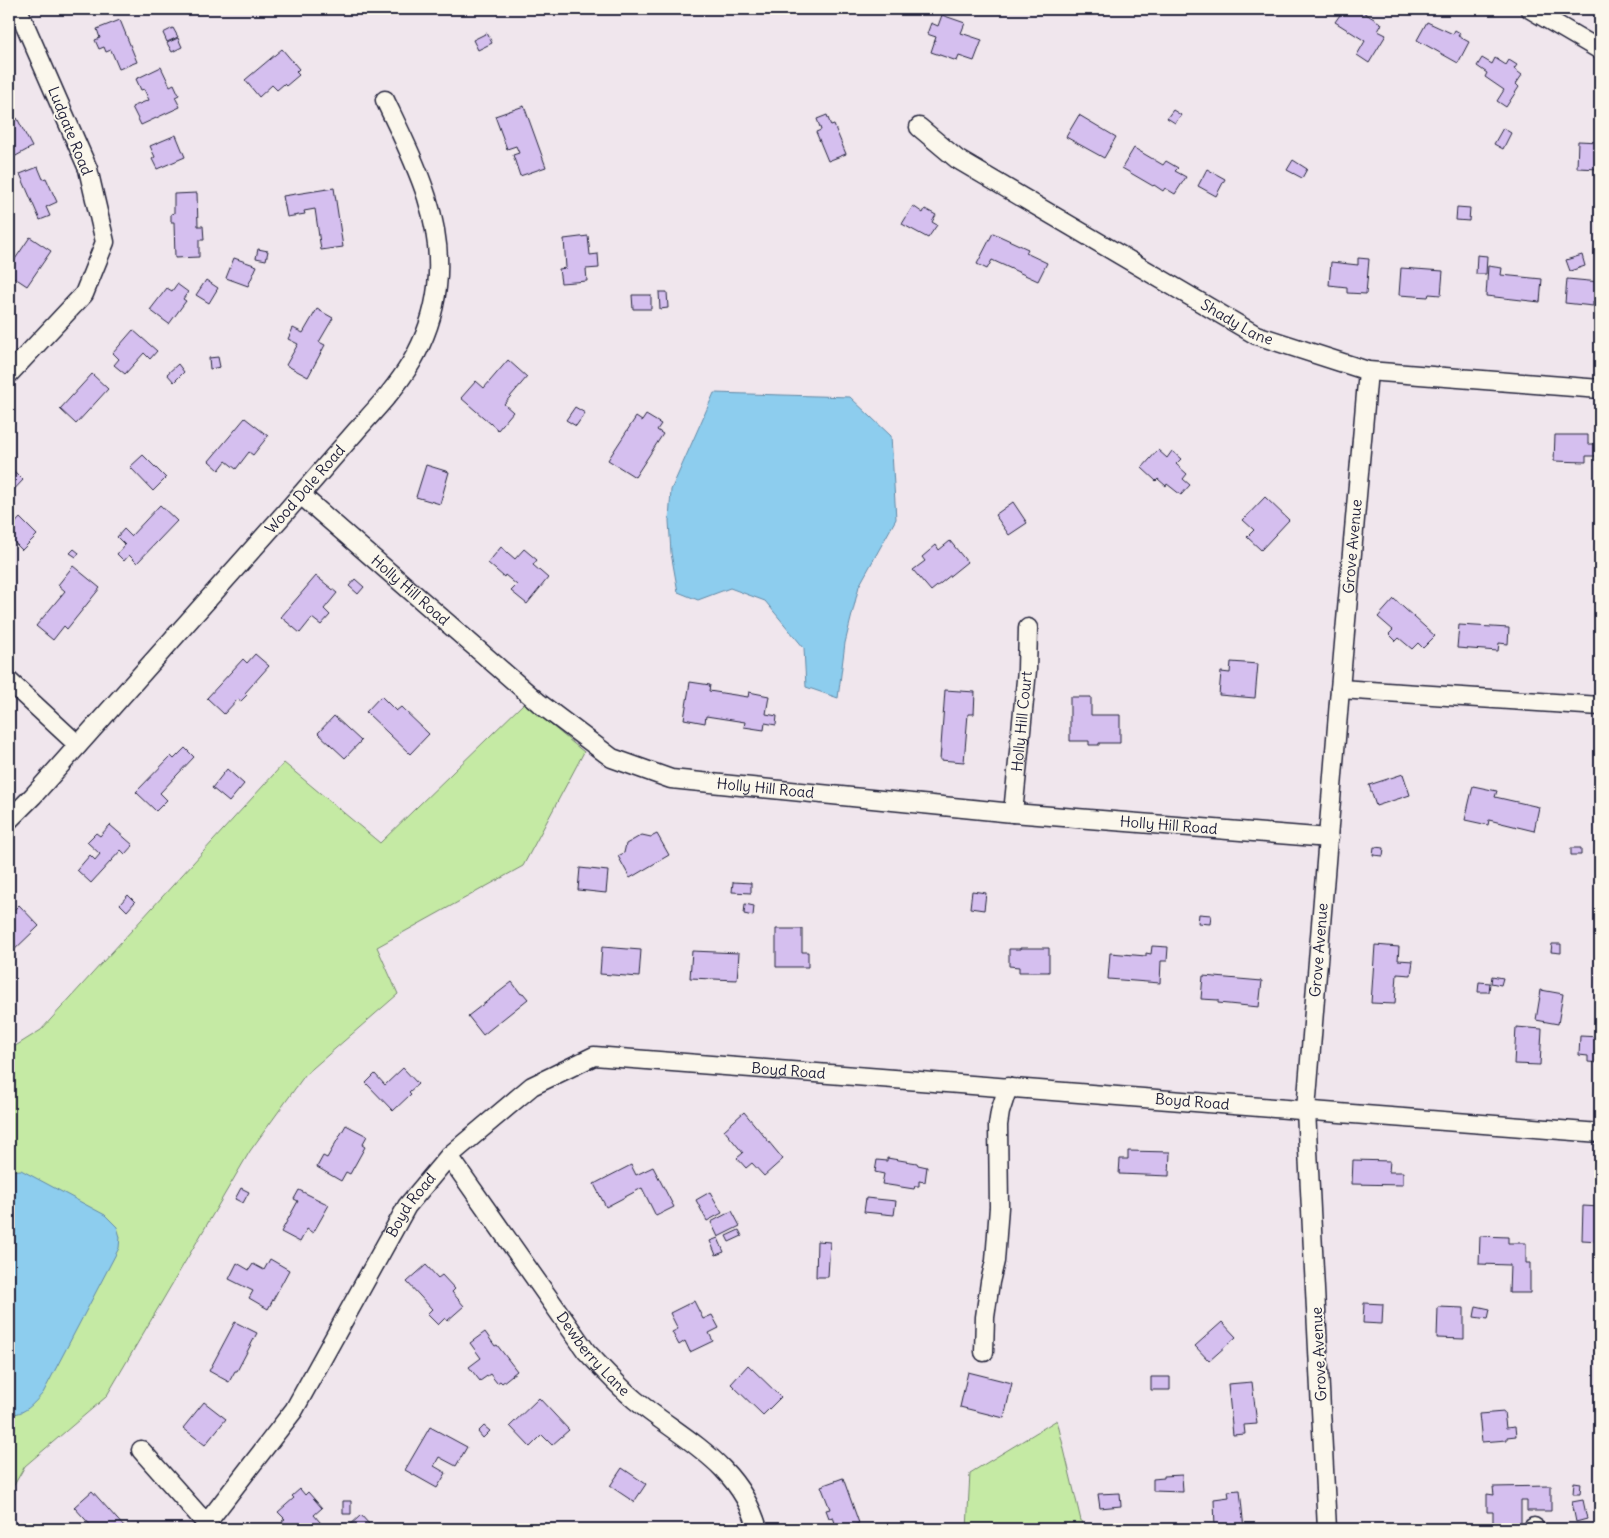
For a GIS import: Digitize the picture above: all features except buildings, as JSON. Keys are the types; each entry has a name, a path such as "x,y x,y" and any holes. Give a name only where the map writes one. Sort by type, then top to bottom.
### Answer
{"street":[{"name":"Ludgate Road","path":"9,374 84,294 105,242 88,169 18,9"},
{"path":"1530,9 1600,50"},
{"name":"Wood Dale Road","path":"9,820 395,388 411,362 432,311 437,287 436,231 429,200 418,171 385,100"},
{"name":"Shady Lane","path":"920,127 957,159 1256,335 1368,371 1600,389"},
{"name":"Grove Avenue","path":"1327,1529 1306,1110 1368,371"},
{"name":"Holly Hill Road","path":"300,495 539,703 612,758 671,779 1013,813 1329,838"},
{"name":"Holly Hill Court","path":"1013,813 1027,670 1028,628"},
{"path":"9,681 78,745"},
{"path":"1340,689 1600,706"},
{"name":"Boyd Road","path":"208,1527 294,1410 407,1206 449,1156 532,1086 594,1056 1600,1132"},
{"path":"984,1352 985,1317 995,1261 999,1207 998,1125 1008,1087"},
{"name":"Dewberry Lane","path":"449,1156 586,1351 610,1377 636,1400 707,1453 725,1470 741,1490 758,1529"},
{"path":"141,1450 208,1527"}],"green space":[{"path":"524,703 584,752 523,866 377,947 398,994 305,1075 250,1151 106,1397 25,1466 9,1494 9,1050 41,1030 284,763 380,843"},
{"path":"1057,1420 1083,1529 967,1529 970,1473"}],"water":[{"path":"714,393 850,397 891,436 896,519 859,586 845,643 838,698 806,687 804,648 765,601 730,588 698,600 678,592 671,553 669,521 671,490"},
{"path":"21,1170 105,1215 117,1227 120,1237 119,1248 43,1393 24,1411 9,1414 9,1171"}]}
